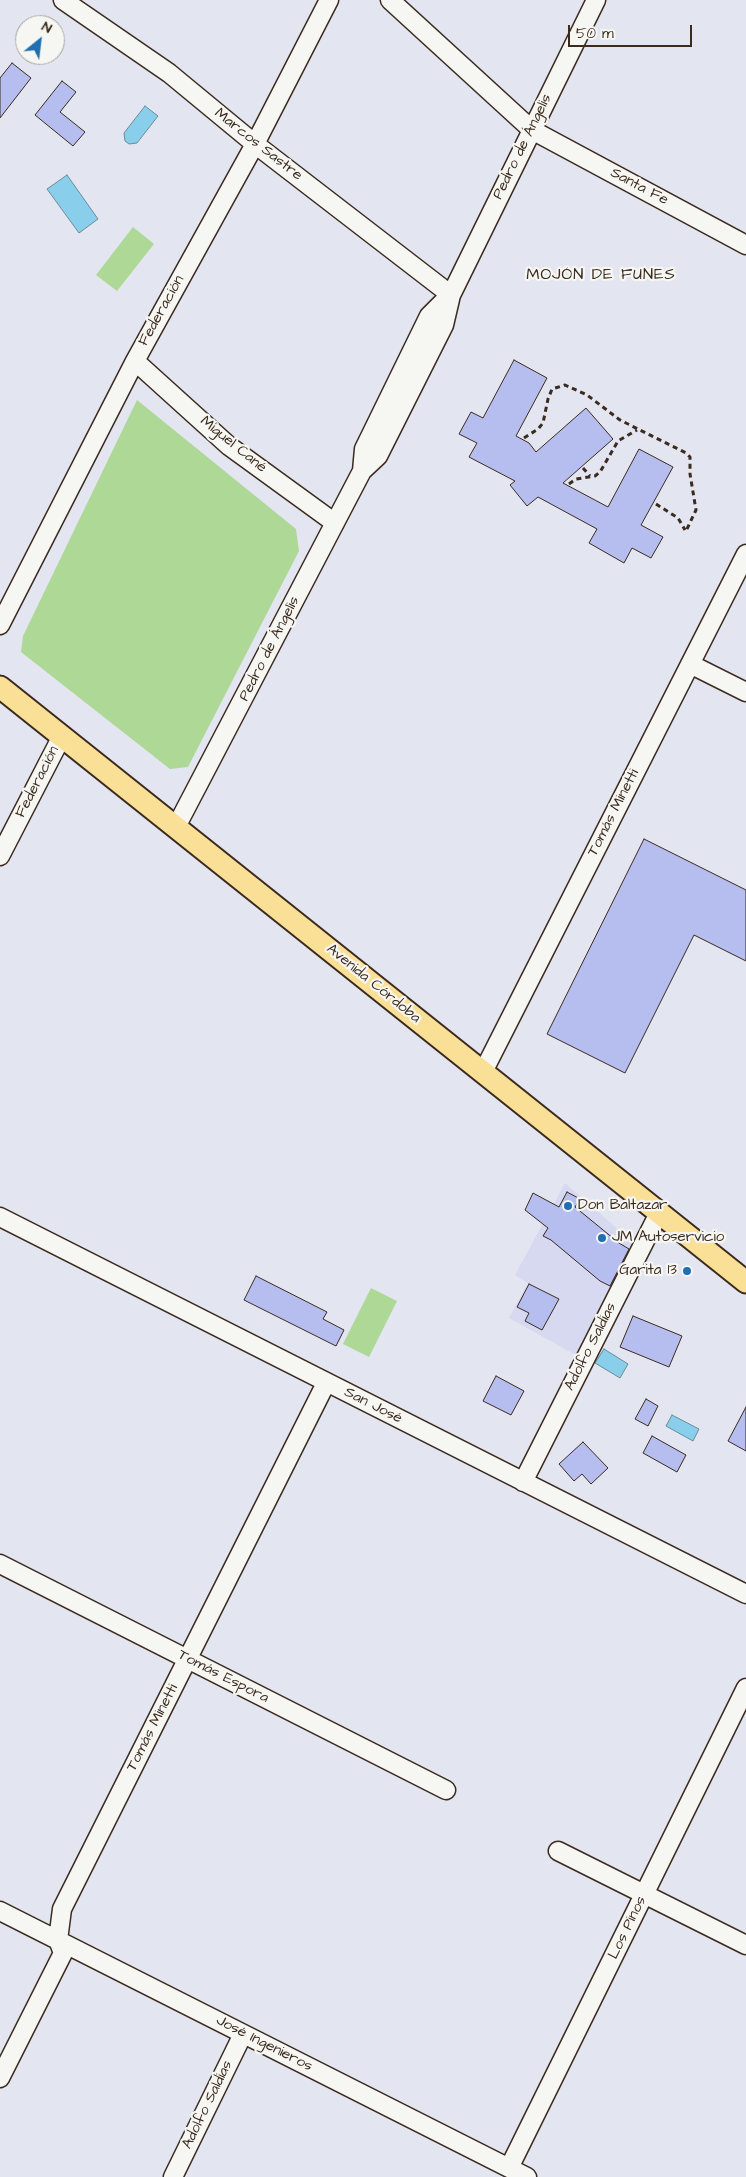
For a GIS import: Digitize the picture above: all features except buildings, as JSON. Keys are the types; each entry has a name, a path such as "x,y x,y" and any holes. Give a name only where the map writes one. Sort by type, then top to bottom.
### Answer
{"main road":[{"name":"Avenida Córdoba","path":"0,686 746,1282"}],"street":[{"name":"Marcos Sastre","path":"63,0 169,73 255,144 451,295"},
{"name":"Federación","path":"0,625 135,361 255,144 329,0"},
{"name":"Santa Fe","path":"390,0 532,130 746,244"},
{"name":"Pedro de Ángelis","path":"176,827 362,471 364,449 429,316 451,295 596,0"},
{"name":"Miguel Cané","path":"135,361 230,446 335,523"},
{"name":"Tomás Minetti","path":"483,1072 746,554"},
{"path":"690,664 746,692"},
{"name":"Federación","path":"0,856 62,736"},
{"name":"Adolfo Saldias","path":"523,1482 659,1213"},
{"name":"San José","path":"0,1217 746,1594"},
{"name":"Tomás Minetti","path":"0,2078 63,1953 58,1940 62,1910 326,1383"},
{"name":"Tomás Espora","path":"0,1564 446,1790"},
{"name":"Los Pinos","path":"509,2168 746,1688"},
{"path":"558,1851 746,1945"},
{"name":"José Ingenieros","path":"0,1911 527,2177"},
{"name":"Adolfo Saldias","path":"174,2177 243,2034"}],"path":[{"path":"524,438 538,430 543,423 552,389 564,385 587,395 638,430 686,453 690,457 690,474 696,510 686,531 678,518 656,504"},
{"path":"569,484 576,479 590,477 600,472 618,441 638,430"},
{"path":"583,468 590,477"}],"shaded area":[{"path":"565,1183 637,1246 581,1358 509,1318 528,1283 515,1275"}],"green space":[{"path":"133,227 154,244 117,291 96,275"},
{"path":"137,400 296,529 299,551 188,767 170,769 21,652 23,636"},
{"path":"371,1288 397,1301 369,1357 343,1344"}],"water":[{"path":"145,106 158,116 137,143 129,144 125,141 124,133"},
{"path":"67,175 98,219 79,233 47,189"},
{"path":"604,1349 628,1364 620,1378 595,1363"},
{"path":"672,1415 699,1429 693,1441 666,1426"}],"place":[{"name":"Don Baltazar","path":"568,1206"},
{"name":"JM Autoservicio","path":"602,1238"},
{"name":"Garita 13","path":"687,1271"}],"district":[{"name":"MOJÓN DE FUNES","path":"601,276"}]}
